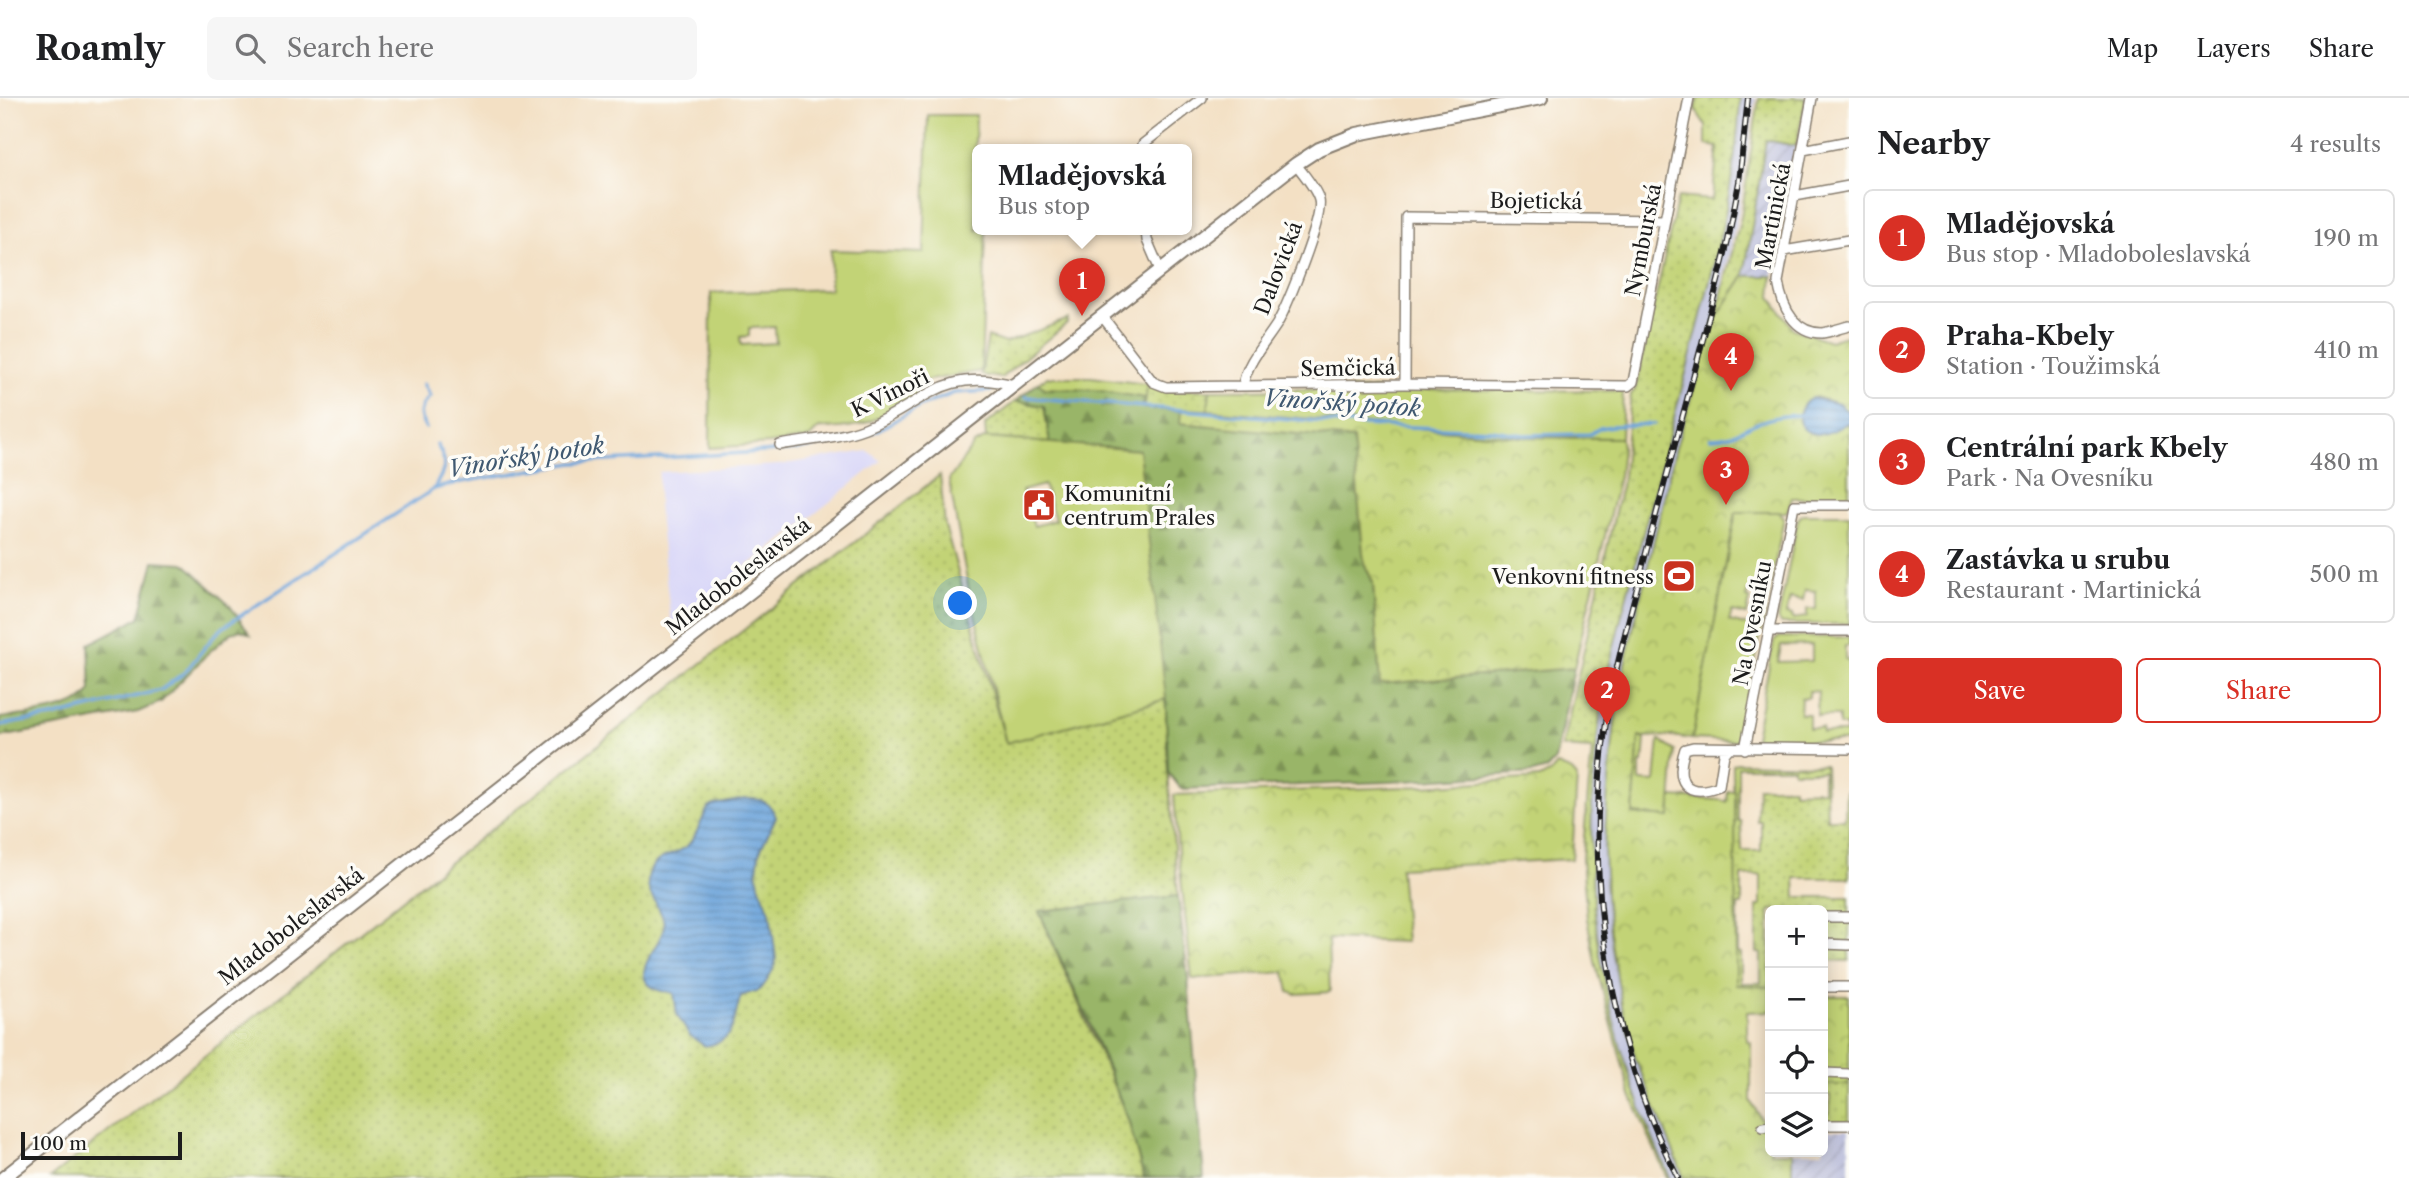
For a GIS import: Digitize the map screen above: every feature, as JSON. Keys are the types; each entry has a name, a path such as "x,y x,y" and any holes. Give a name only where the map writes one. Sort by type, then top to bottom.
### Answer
{"main road":[{"name":"Mladoboleslavská","path":"3,1178 1296,164 1319,149 1357,134 1541,98"}],"street":[{"path":"1143,144 1202,98"},
{"name":"Nymburská","path":"1628,386 1633,382 1689,98"},
{"name":"Martinická","path":"1812,98 1778,282 1784,306 1791,318 1804,328 1820,333 1849,326"},
{"path":"1803,150 1849,141"},
{"name":"Dalovická","path":"1243,386 1248,369 1278,322 1287,302 1309,246 1320,201 1296,164"},
{"path":"1795,195 1849,186"},
{"name":"Bojetická","path":"1405,384 1406,217 1665,220"},
{"path":"1146,235 1160,270"},
{"path":"1784,251 1849,240"},
{"name":"Semčická","path":"1102,316 1153,382 1159,385 1628,386"},
{"name":"K Vinoři","path":"780,445 862,429 938,388 962,380 992,380 1014,385"},
{"name":"Na Ovesníku","path":"1745,749 1794,505 1849,505"},
{"path":"1769,631 1849,631"},
{"path":"1729,748 1724,754 1719,786 1702,790 1688,787 1684,783 1680,765 1685,749 1693,747 1849,749"},
{"path":"1828,917 1849,917"},
{"path":"1828,944 1849,944"},
{"path":"1828,987 1849,987"},
{"path":"1828,1073 1849,1074"},
{"path":"1828,1125 1849,1125"}],"shaded area":[{"path":"1740,98 1756,98 1738,215 1699,386 1622,682 1609,774 1606,842 1687,1178 1670,1178 1633,1092 1604,984 1590,879 1592,772 1606,679 1720,239 1731,181"},
{"path":"1766,140 1796,146 1773,276 1744,276"},
{"path":"868,451 881,461 671,624 658,504 659,472 778,465"},
{"path":"1828,1130 1849,1130 1849,1178 1791,1178 1792,1157 1828,1157"}],"green space":[{"path":"1698,98 1740,98 1728,201 1713,269 1606,679 1596,745 1592,809 1592,872 1597,933 1607,994 1623,1055 1644,1116 1670,1178 1667,1178 1630,1093 1595,962 1587,918 1582,859 1592,749 1562,747 1623,477 1631,394 1635,390 1678,197 1712,200 1718,147 1706,145 1706,126 1695,109"},
{"path":"1759,98 1806,98 1796,146 1766,140 1744,276 1715,320 1741,217"},
{"path":"928,115 976,115 975,144 972,144 972,235 986,235 981,371 918,382 919,395 872,421 849,427 819,428 809,438 710,448 711,293 830,289 831,250 924,253","holes":["775,327 776,343 741,345 740,337 749,336 749,328"]},
{"path":"1744,276 1773,276 1771,297 1793,329 1830,341 1849,335 1849,413 1839,404 1816,397 1805,403 1798,415 1807,430 1813,433 1834,430 1849,422 1849,498 1792,498 1787,512 1736,513 1692,739 1672,736 1639,737 1633,814 1670,817 1672,797 1727,802 1728,791 1735,791 1736,985 1765,987 1765,1011 1747,1012 1747,1041 1751,1042 1751,1101 1765,1126 1765,1157 1792,1157 1792,1178 1684,1178 1636,1060 1623,1011 1606,896 1604,848 1618,693 1676,447 1715,320"},
{"path":"1068,319 1067,323 1001,378 981,375 988,337 1005,343"},
{"path":"1047,377 1091,377 1147,384 1146,398 1096,390 1045,388 1038,383"},
{"path":"1038,383 1045,388 1096,390 1146,398 1144,408 1181,411 1181,423 1353,439 1364,563 1373,582 1380,684 1574,668 1555,760 1547,769 1533,773 1389,782 1181,789 1168,772 1166,708 1139,450 1050,443 1044,406 1016,401"},
{"path":"1147,384 1159,390 1210,390 1208,410 1144,408"},
{"path":"1210,390 1623,391 1621,438 1524,437 1208,410"},
{"path":"1016,401 1044,406 1050,443 986,438 985,425"},
{"path":"1208,410 1524,437 1621,438 1619,476 1574,668 1380,684 1373,582 1364,563 1353,439 1180,423 1181,411"},
{"path":"986,438 1139,450 1166,699 1006,743 968,586 949,480 974,444","holes":["1044,485 1055,520 1034,526 1022,491"]},
{"path":"940,475 945,526 1006,743 1166,699 1168,772 1178,896 1039,911 1128,1119 1144,1178 50,1178"},
{"path":"1736,512 1778,512 1784,518 1740,737 1736,741 1692,739","holes":["1748,591 1761,593 1763,600 1759,605 1754,627 1729,621 1732,612 1747,615 1750,599 1746,598"]},
{"path":"1803,514 1849,514 1849,624 1781,624 1778,620 1798,519","holes":["1805,590 1816,591 1816,609 1807,609 1807,617 1793,619 1792,615 1786,614 1790,598 1803,600"]},
{"path":"154,561 184,563 230,606 250,634 241,630 231,633 161,702 138,712 0,737 0,718 63,708 85,697 91,690 89,644 139,618"},
{"path":"1779,637 1849,637 1849,646 1845,646 1845,659 1849,660 1849,741 1758,741 1755,737 1774,641","holes":["1812,645 1812,661 1778,662 1781,646","1809,691 1818,692 1817,716 1839,716 1839,726 1846,726 1846,733 1823,733 1822,728 1809,728 1809,714 1800,714 1801,698 1809,697"]},
{"path":"1639,737 1645,739 1643,763 1640,763 1640,781 1655,782 1659,740 1675,751 1670,817 1633,814"},
{"path":"1557,765 1572,771 1577,777 1572,859 1400,868 1406,942 1328,939 1330,992 1289,992 1285,972 1192,979 1174,795 1408,787 1540,778"},
{"path":"1733,765 1825,765 1827,819 1845,819 1846,791 1849,791 1849,878 1795,878 1796,897 1849,897 1849,961 1828,960 1828,905 1765,905 1765,987 1736,986","holes":["1738,767 1793,767 1793,771 1823,771 1823,790 1793,791 1793,787 1758,787 1757,821 1761,821 1761,851 1742,851 1741,821 1738,821","1761,875 1761,906 1757,906 1757,953 1761,953 1761,983 1741,983 1738,905 1742,905 1742,876"]},
{"path":"1178,896 1188,979 1204,1178 1144,1178 1128,1119 1089,1022 1039,911"},
{"path":"1828,996 1849,996 1849,1085 1828,1085"},
{"path":"1828,1085 1849,1085 1849,1121 1828,1122"}],"water":[{"path":"1812,398 1839,404 1849,413 1849,422 1821,434 1804,429 1800,424 1800,413 1806,402"},
{"path":"744,799 764,802 771,807 776,817 759,853 757,873 770,912 776,959 765,984 759,990 741,996 729,1034 716,1044 705,1046 690,1036 677,1015 674,993 658,990 648,984 644,976 648,959 664,925 650,892 648,877 658,860 683,849 690,842 708,808"}],"waterway":[{"path":"423,384 430,396 420,411 426,428"},
{"name":"Vinořský potok","path":"0,725 52,717 161,690 185,672 225,626 434,489 573,463 796,450 861,437 921,406 954,393 991,391"},
{"name":"Vinořský potok","path":"1025,397 1362,425 1492,430 1524,435 1590,434 1600,428 1612,426 1654,424"},
{"name":"Vinořský potok","path":"1710,438 1729,436 1774,418 1801,415"},
{"path":"434,489 444,467 437,445"}],"railway":[{"path":"1678,1178 1654,1126 1634,1072 1607,960 1600,902 1599,787 1605,730 1618,661 1728,241 1739,182 1748,98"}],"place":[{"name":"Mladějovská","path":"1082,316"},
{"name":"Zastávka u srubu","path":"1731,391"},
{"name":"Komunitní centrum Prales","path":"1039,505"},
{"name":"Centrální park Kbely","path":"1726,505"},
{"name":"Venkovní fitness","path":"1679,576"},
{"name":"Praha-Kbely","path":"1607,725"}]}
